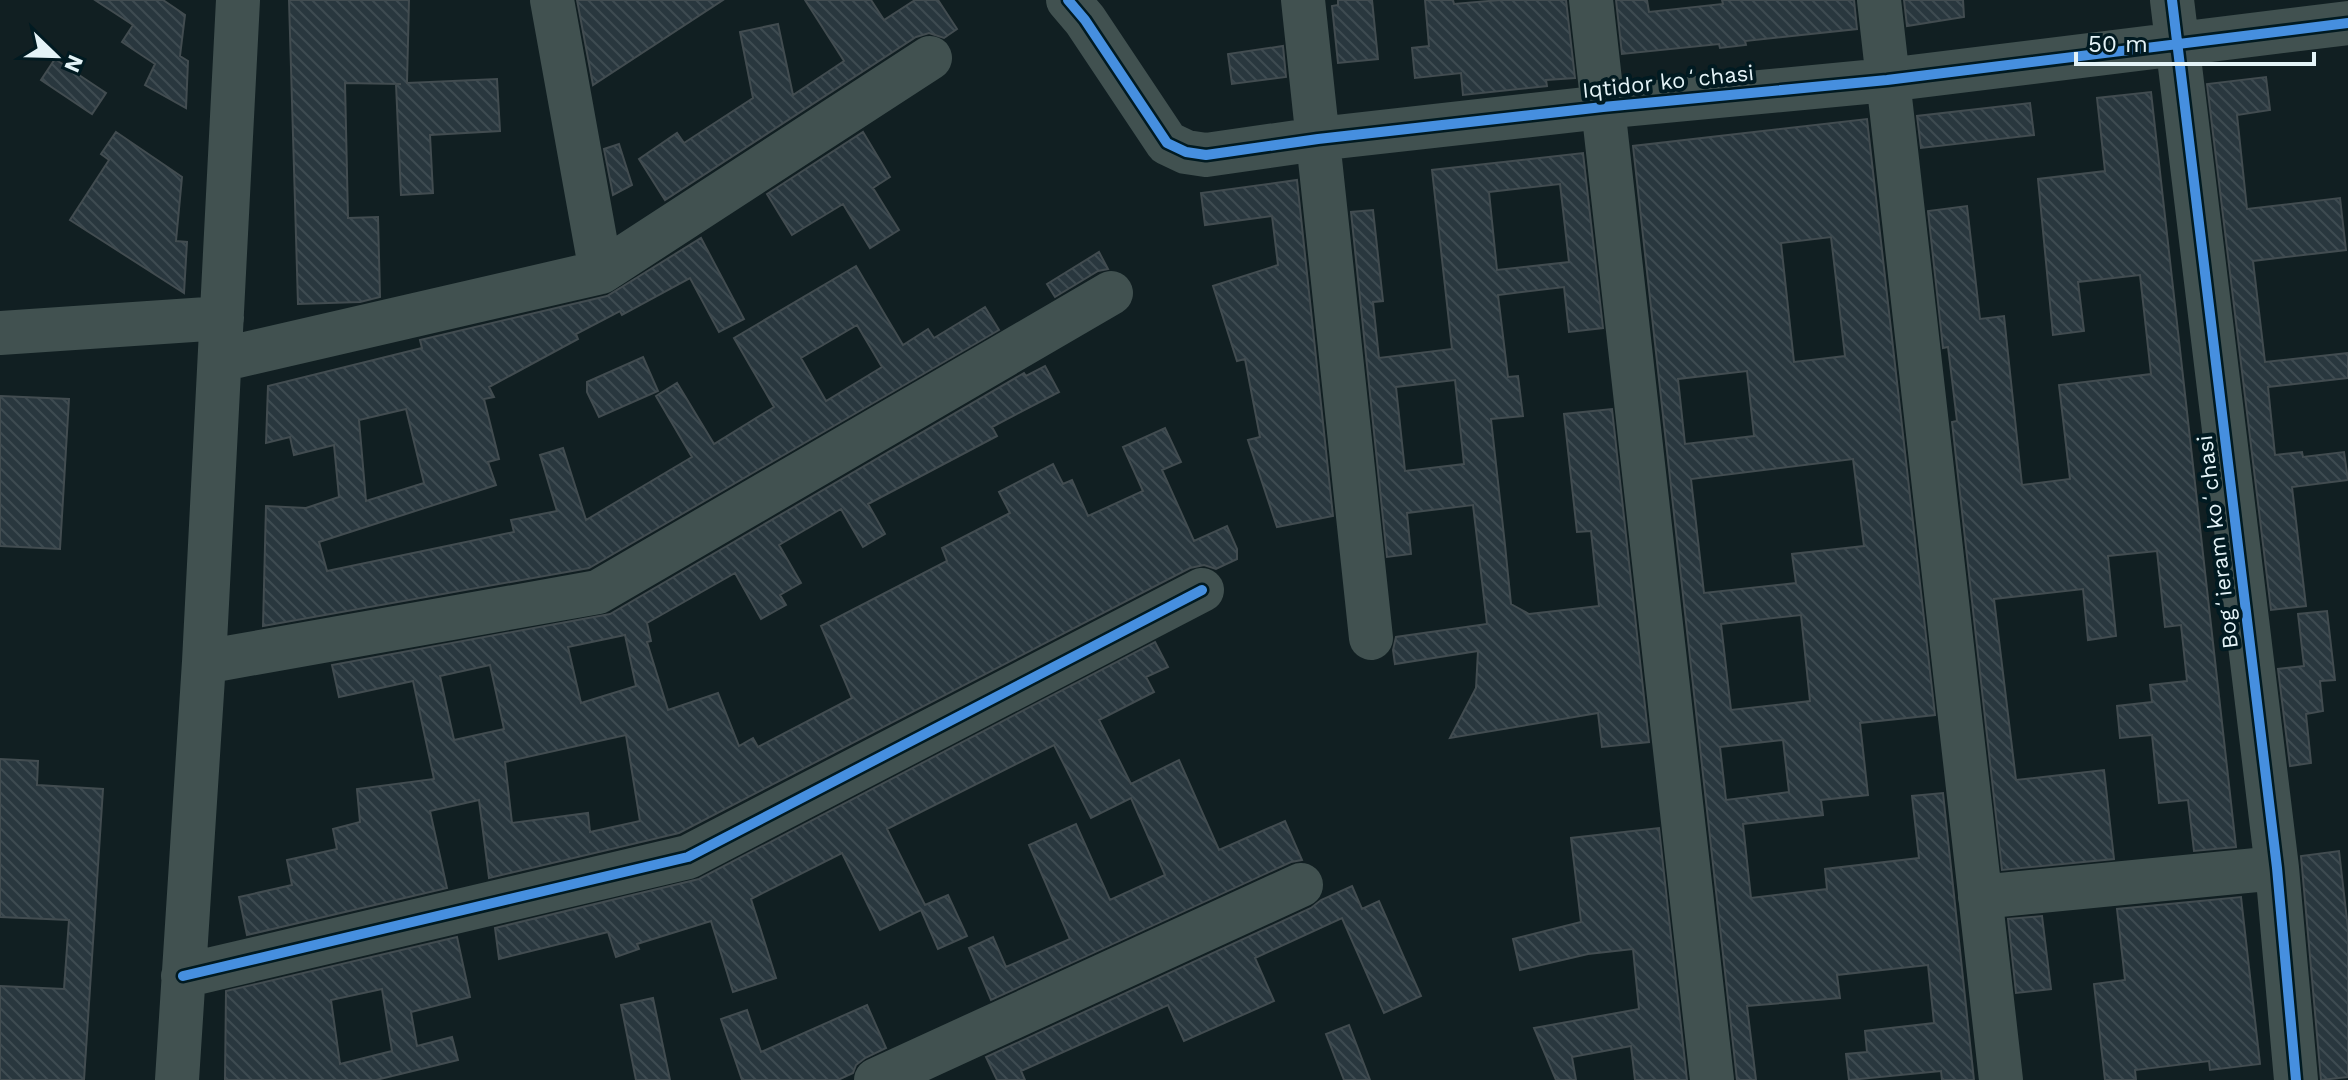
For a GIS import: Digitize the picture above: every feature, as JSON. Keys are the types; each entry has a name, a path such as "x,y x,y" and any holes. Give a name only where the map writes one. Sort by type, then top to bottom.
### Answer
{"street":[{"path":"177,1080 204,662 238,0"},
{"path":"552,0 601,272"},
{"name":"Iqtidor koʻchasi","path":"1068,0 1085,20 1167,143 1186,152 1206,155 1318,139 1603,107 1887,80 2348,23"},
{"path":"1303,0 1371,638"},
{"path":"1591,0 1712,1080"},
{"path":"1879,0 2001,1080"},
{"name":"Bogʻieram koʻchasi","path":"2172,0 2277,868 2296,1080"},
{"path":"0,333 221,339 601,272 930,58"},
{"path":"204,662 598,592 1111,293"},
{"path":"183,976 688,857 1202,590"},
{"path":"1980,897 2277,868"},
{"path":"876,1080 1301,885"}],"building":[{"path":"95,0 163,0 185,15 180,56 188,61 186,108 145,85 155,64 122,42 133,25"},
{"path":"289,0 409,0 407,83 497,79 500,131 430,135 433,193 401,195 396,84 401,84 345,83 348,218 378,217 380,297 360,302 298,304"},
{"path":"577,0 723,0 593,85"},
{"path":"805,0 871,0 884,20 915,0 938,0 957,29 944,38 929,33 916,37 665,200 639,159 677,133 684,143 753,98 740,32 778,24 793,95 844,61"},
{"path":"1338,0 1372,0 1378,59 1338,63 1332,6 1338,5"},
{"path":"1425,0 1453,0 1454,4 1566,0 1575,78 1546,80 1547,86 1463,95 1461,73 1415,78 1412,48 1429,46"},
{"path":"1616,0 1647,0 1649,12 1723,4 1722,0 1854,0 1857,29 1745,41 1746,45 1720,48 1719,44 1622,54"},
{"path":"1904,0 1963,0 1964,17 1907,26"},
{"path":"1283,46 1286,77 1232,84 1228,54"},
{"path":"55,59 106,93 92,114 41,80"},
{"path":"2266,77 2270,110 2237,115 2247,209 2340,198 2346,250 2253,261 2265,362 2348,353 2348,378 2268,387 2275,455 2302,452 2303,457 2344,452 2348,480 2292,487 2306,606 2271,610 2207,84"},
{"path":"2151,92 2236,847 2194,851 2188,800 2159,803 2152,735 2120,738 2117,706 2152,702 2150,685 2187,681 2181,625 2165,627 2157,551 2108,556 2116,636 2088,640 2083,589 1994,599 2016,780 2104,770 2114,859 2002,870 1952,422 1957,421 1948,347 1943,348 1928,211 1967,206 1980,319 2004,316 2022,485 2070,479 2059,385 2151,374 2140,275 2078,282 2084,331 2053,335 2038,179 2105,171 2097,98"},
{"path":"2030,103 2034,135 1921,148 1917,116"},
{"path":"1867,119 1935,715 1860,723 1868,795 1821,800 1823,815 1743,824 1751,898 1827,889 1825,869 1919,858 1912,796 1943,793 1974,1080 1942,1080 1941,1071 1849,1080 1846,1054 1867,1052 1865,1031 1934,1023 1928,965 1837,975 1840,998 1747,1006 1756,1080 1737,1080 1633,146","holes":["1831,237 1845,356 1794,362 1781,243","1747,371 1754,436 1685,444 1678,379","1853,459 1864,546 1792,554 1796,583 1704,593 1691,479","1801,615 1810,701 1731,710 1721,624","1783,740 1789,792 1726,800 1720,747"]},
{"path":"116,132 182,177 176,241 187,242 184,293 70,220 109,160 101,154"},
{"path":"863,132 890,177 873,188 899,230 870,248 843,204 792,235 767,194"},
{"path":"619,144 632,185 613,195 604,149"},
{"path":"1583,153 1603,328 1569,332 1564,287 1498,295 1508,377 1518,376 1523,416 1491,419 1511,604 1529,614 1599,606 1591,531 1577,532 1564,414 1612,409 1649,742 1602,747 1598,713 1450,738 1476,688 1478,651 1395,664 1393,650 1396,637 1487,624 1473,505 1407,513 1411,554 1387,557 1351,212 1373,210 1383,301 1373,302 1379,358 1452,349 1432,170","holes":["1560,184 1569,262 1497,270 1489,192","1455,380 1464,464 1405,471 1396,387"]},
{"path":"1297,180 1333,516 1277,527 1248,440 1260,437 1245,359 1237,361 1213,286 1278,265 1272,216 1205,225 1201,193"},
{"path":"701,238 744,319 719,332 690,278 622,315 620,311 576,334 578,339 489,387 494,397 484,399 499,459 488,462 496,485 319,542 327,571 514,532 511,520 557,511 540,455 563,448 586,520 692,457 656,396 677,383 714,444 774,407 734,338 856,266 903,345 928,329 934,338 985,307 999,330 589,568 263,626 266,506 306,508 339,497 334,445 294,455 290,437 266,443 268,386 422,348 420,340 607,296","holes":["857,325 882,367 826,401 801,358","406,409 424,483 366,501 359,420"]},
{"path":"1099,252 1108,269 1098,271 1055,297 1047,284"},
{"path":"643,357 658,391 599,417 587,392 587,382"},
{"path":"1045,366 1059,392 992,427 997,436 868,504 885,534 863,547 841,509 779,545 801,583 780,595 786,605 761,619 735,573 647,623 651,641 647,642 668,710 718,693 739,746 753,738 758,747 852,698 821,626 947,561 942,548 1010,513 999,492 1053,464 1063,484 1072,480 1088,516 1143,491 1123,447 1165,428 1181,462 1162,470 1194,541 1227,526 1237,549 1237,559 1216,569 1204,565 1190,568 679,833 489,878 479,800 430,811 447,888 247,935 239,897 292,885 287,860 337,849 333,829 360,822 357,789 434,779 413,681 339,697 332,665 610,614 1024,373 1026,376","holes":["625,635 636,686 581,703 568,647","490,665 504,729 454,740 440,676","626,735 640,821 590,832 588,813 512,823 505,762"]},
{"path":"0,396 69,399 60,549 0,546"},
{"path":"2327,611 2335,680 2320,681 2323,711 2306,714 2311,763 2290,766 2278,669 2304,666 2298,614"},
{"path":"1155,642 1168,667 1146,677 1154,692 1099,720 1131,784 1179,760 1219,850 1285,821 1302,860 1291,862 991,1000 969,948 993,937 1006,967 1070,939 1029,845 1076,824 1110,900 1165,875 1131,798 1091,818 1054,745 887,829 925,905 948,895 967,936 938,949 921,910 880,930 842,853 751,899 776,978 733,992 711,921 637,944 639,949 616,957 608,932 499,959 495,928 699,879"},
{"path":"0,759 38,761 37,785 103,789 84,1080 0,1080 0,986 64,989 69,920 0,917"},
{"path":"1659,828 1687,1080 1635,1080 1631,1046 1572,1057 1576,1080 1556,1080 1534,1028 1639,1009 1633,949 1588,954 1520,970 1513,939 1581,922 1571,838"},
{"path":"2339,851 2348,928 2348,1077 2321,1080 2301,856"},
{"path":"1352,886 1362,909 1379,901 1421,996 1384,1013 1342,918 1255,958 1274,1001 1184,1041 1168,1005 1021,1071 1025,1080 997,1080 986,1057 1311,908"},
{"path":"2241,897 2260,1064 2210,1070 2209,1061 2135,1070 2136,1080 2105,1080 2094,984 2125,980 2117,909"},
{"path":"2042,916 2051,989 2016,993 2008,919"},
{"path":"457,937 470,997 411,1012 417,1046 452,1037 458,1060 376,1080 225,1080 226,991","holes":["382,989 392,1051 340,1064 331,1000"]},
{"path":"653,998 670,1080 636,1080 621,1005"},
{"path":"867,1005 886,1048 865,1058 856,1065 853,1073 838,1080 742,1080 721,1019 747,1010 761,1052"},
{"path":"1349,1025 1370,1080 1344,1080 1326,1034"}],"cycle path":[{"path":"1068,0 1085,20 1167,143 1186,152 1206,155 1318,139 1603,107 1887,80 2348,23"},
{"path":"2172,0 2277,868 2296,1080"},
{"path":"183,976 688,857 1202,590"}]}
